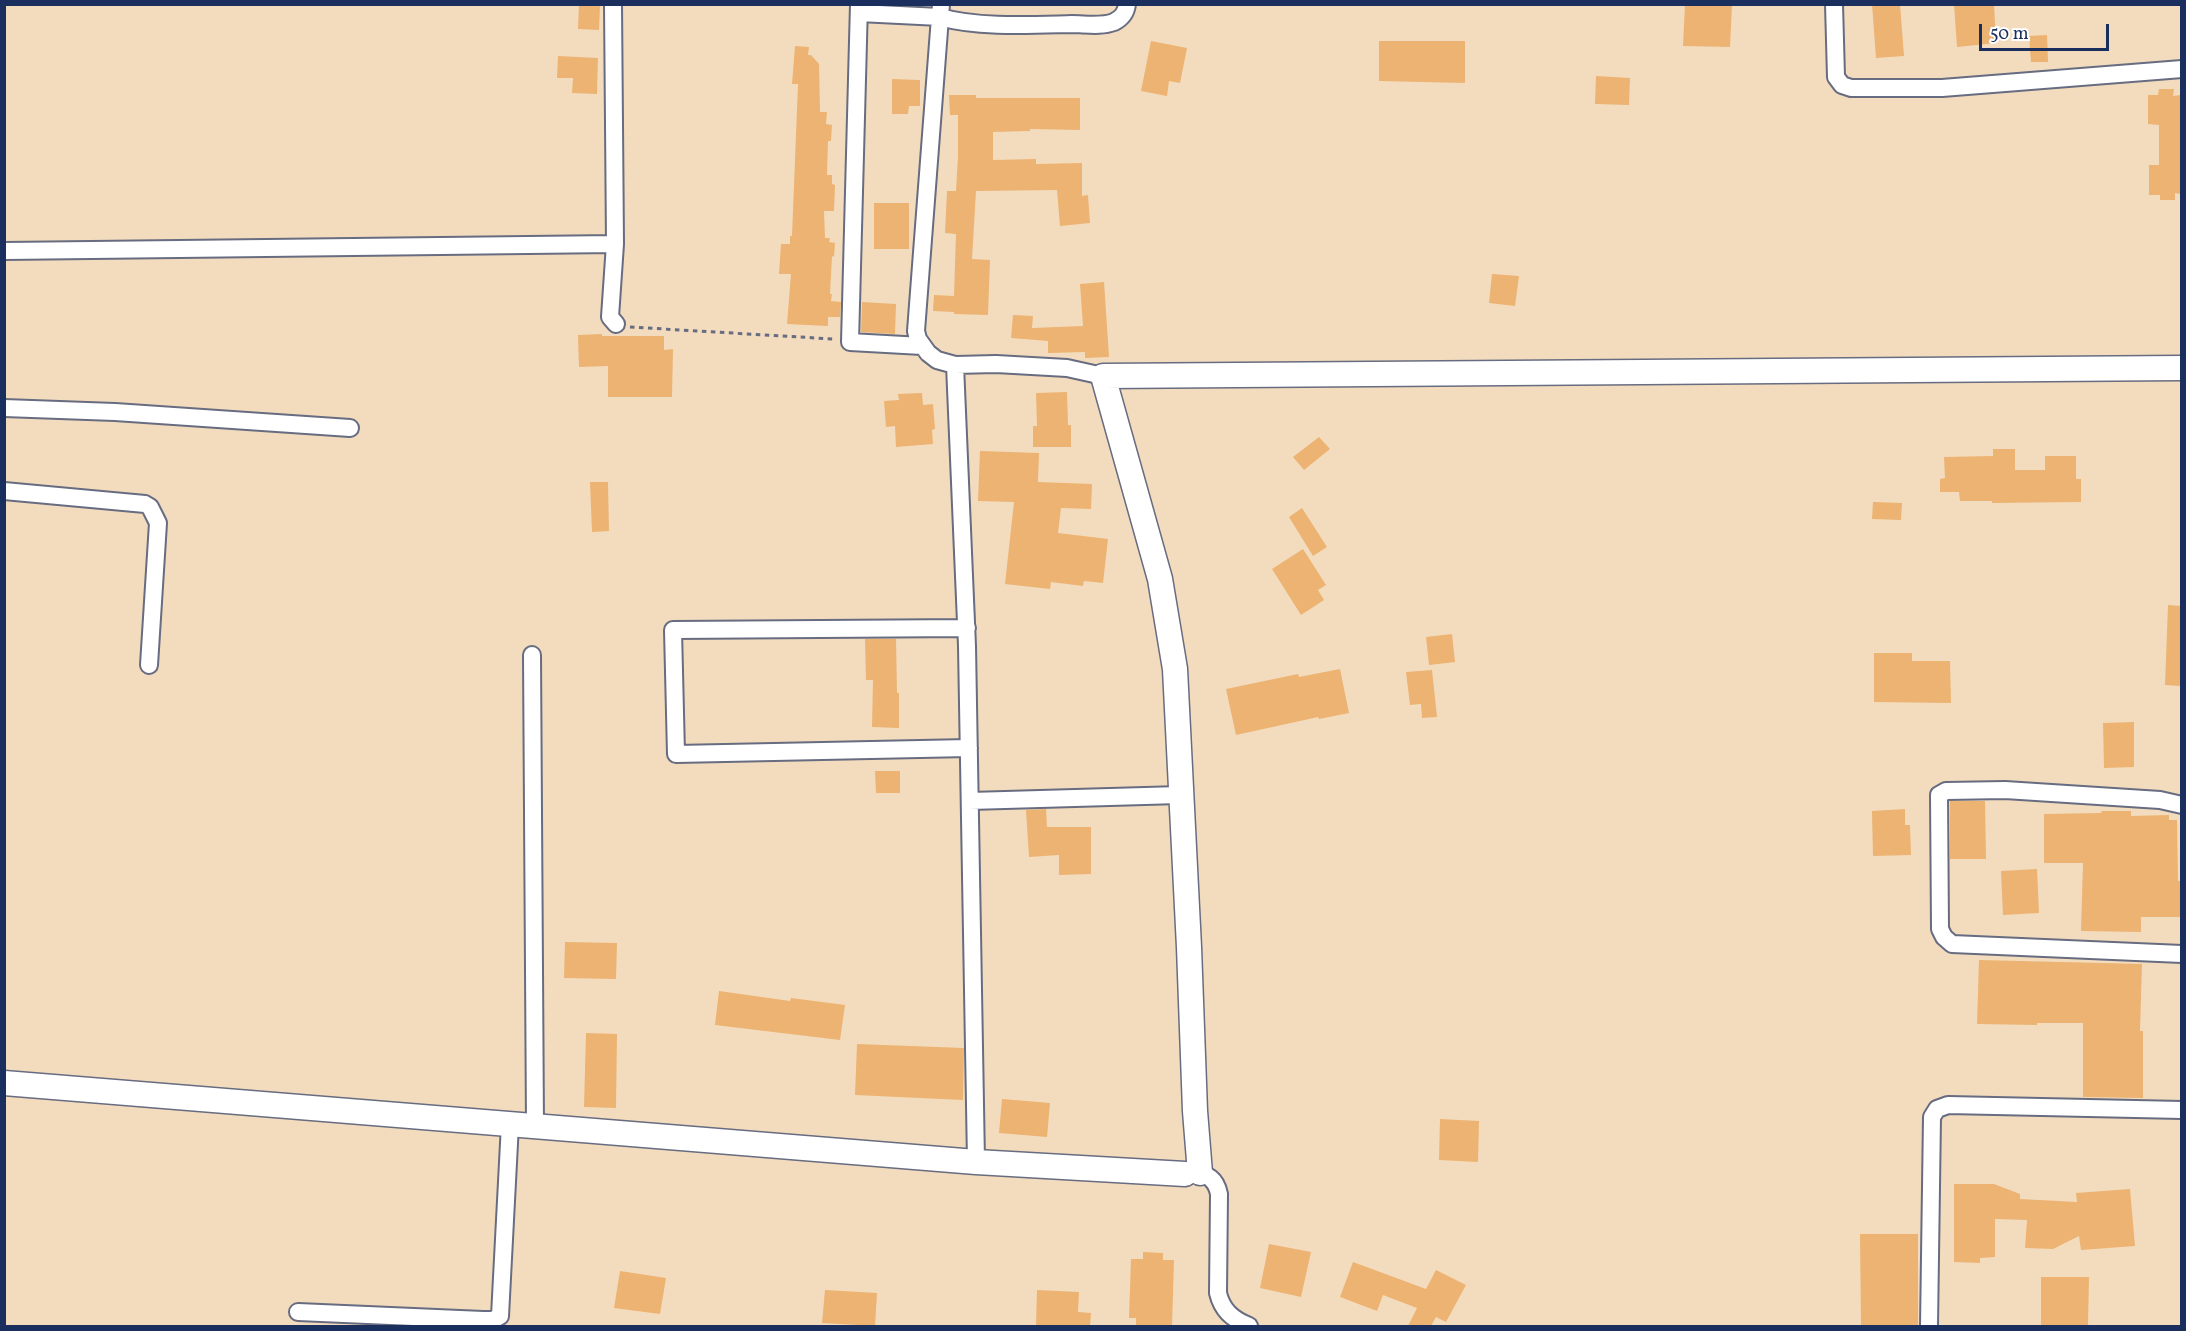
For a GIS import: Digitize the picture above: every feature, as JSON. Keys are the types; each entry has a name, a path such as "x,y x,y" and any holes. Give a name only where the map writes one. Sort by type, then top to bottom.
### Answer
{"street":[{"path":"613,4 615,244 610,317 616,324"},
{"path":"922,346 850,342 859,9 941,11 953,21 1022,25 1104,24 1121,18 1126,12 1127,4"},
{"path":"1834,4 1836,77 1842,85 1851,88 1942,88 2181,69"},
{"path":"941,11 916,331 922,346 937,360 955,365 996,364 1066,368 1103,376 2181,368"},
{"path":"4,250 615,244"},
{"path":"955,365 967,628 976,1162"},
{"path":"1103,376 1160,579 1175,669 1190,947 1195,1111 1193,1173"},
{"path":"4,408 116,412 350,428"},
{"path":"4,491 144,504 150,507 158,523 149,665"},
{"path":"967,628 673,630 676,754 969,748"},
{"path":"532,655 535,1126"},
{"path":"2181,805 2160,800 2005,790 1946,791 1938,795 1940,929 1944,937 1952,944 2181,954"},
{"path":"970,801 1180,795"},
{"path":"4,1083 976,1162 1193,1173 1213,1179 1219,1194 1217,1284 1220,1302 1233,1319 1249,1326"},
{"path":"1929,1326 1932,1117 1937,1110 1948,1105 2181,1110"},
{"path":"298,1312 483,1320 494,1320 500,1316 510,1124"}],"path":[{"path":"616,324 624,327 837,339 850,342"}],"building":[{"path":"579,4 600,4 599,30 578,29"},
{"path":"1685,4 1732,4 1730,47 1683,46"},
{"path":"1872,4 1900,4 1904,56 1876,58"},
{"path":"1954,4 1994,4 1996,43 1957,47"},
{"path":"2047,35 2048,62 2031,62 2029,36"},
{"path":"1151,41 1187,48 1180,83 1169,81 1167,96 1141,91"},
{"path":"1379,41 1465,41 1465,83 1379,81"},
{"path":"795,46 809,47 808,55 811,55 819,64 820,112 827,112 826,124 832,125 831,141 828,141 827,175 832,175 832,184 835,185 834,211 824,211 825,238 830,238 829,242 835,243 834,257 832,256 831,301 841,302 840,317 828,317 828,326 787,324 791,274 779,274 781,244 790,244 790,236 792,236 798,84 792,84"},
{"path":"558,56 598,58 597,94 572,93 573,78 557,78"},
{"path":"1596,76 1630,78 1629,105 1595,104"},
{"path":"892,79 920,80 920,106 909,106 908,114 892,114"},
{"path":"2159,89 2174,89 2173,96 2181,95 2181,194 2175,193 2175,200 2160,200 2160,195 2149,195 2149,165 2159,165 2159,125 2148,124 2148,95 2158,95"},
{"path":"949,95 976,95 976,98 1080,98 1080,130 1030,129 1030,131 993,132 993,160 1036,159 1036,164 1082,163 1082,196 1088,195 1090,223 1060,226 1057,190 976,191 972,259 990,260 988,315 933,311 934,295 954,296 956,234 945,233 947,191 956,191 958,115 950,115"},
{"path":"874,203 909,203 909,249 874,249"},
{"path":"1492,274 1519,276 1515,306 1489,303"},
{"path":"1104,282 1109,357 1085,358 1085,352 1048,353 1048,341 1011,338 1013,315 1033,316 1032,328 1083,326 1080,284"},
{"path":"862,302 896,304 895,334 861,332"},
{"path":"602,334 602,336 664,336 664,350 673,349 672,397 608,397 608,366 579,367 578,335"},
{"path":"1067,392 1071,447 1033,447 1033,426 1037,426 1036,393"},
{"path":"922,393 923,405 933,404 935,429 932,430 933,444 896,447 895,426 886,427 884,401 899,400 898,394"},
{"path":"1319,437 1330,449 1304,470 1293,457"},
{"path":"1993,449 2015,449 2015,470 2045,470 2045,456 2076,456 2076,479 2081,479 2081,502 1960,501 1959,492 1940,492 1940,479 1945,478 1944,457 1993,456"},
{"path":"980,451 1039,453 1038,482 1092,484 1091,509 1061,508 1058,533 1108,539 1103,583 1084,581 1083,586 1051,582 1050,589 1005,584 1014,502 978,501"},
{"path":"590,482 608,482 609,531 592,532"},
{"path":"1873,502 1902,503 1901,520 1872,519"},
{"path":"1302,508 1327,547 1313,556 1289,517"},
{"path":"1303,549 1326,585 1318,590 1324,600 1301,615 1272,569"},
{"path":"2168,605 2181,606 2181,686 2165,685"},
{"path":"1452,634 1455,662 1429,665 1426,637"},
{"path":"865,639 896,639 899,728 872,727 873,680 866,680"},
{"path":"1874,653 1912,653 1912,661 1950,661 1951,703 1874,702"},
{"path":"1340,669 1349,713 1319,719 1318,717 1236,735 1226,689 1298,674 1299,677"},
{"path":"1432,670 1437,717 1422,718 1421,704 1410,705 1406,672"},
{"path":"2134,722 2134,767 2104,768 2103,723"},
{"path":"875,771 900,771 900,793 876,793"},
{"path":"1950,801 1985,801 1986,859 1950,859"},
{"path":"1046,809 1047,827 1091,827 1091,874 1059,875 1059,855 1029,857 1026,810"},
{"path":"1905,809 1905,825 1910,825 1911,855 1873,856 1872,811"},
{"path":"2102,811 2131,811 2131,816 2169,815 2169,820 2177,820 2181,917 2141,917 2141,932 2081,931 2083,863 2044,863 2044,814 2101,813"},
{"path":"2037,869 2039,913 2003,915 2001,871"},
{"path":"565,942 617,943 616,979 564,978"},
{"path":"1979,960 2142,964 2140,1031 2143,1031 2143,1098 2083,1097 2083,1023 1977,1024"},
{"path":"719,991 790,1001 791,998 845,1005 840,1040 715,1025"},
{"path":"586,1033 617,1034 616,1108 584,1107"},
{"path":"857,1044 964,1048 963,1100 855,1095"},
{"path":"1002,1099 1050,1103 1047,1137 999,1133"},
{"path":"1440,1119 1479,1121 1478,1162 1439,1160"},
{"path":"1954,1184 1994,1184 2020,1194 2020,1199 2077,1202 2076,1193 2130,1189 2135,1246 2081,1250 2079,1236 2053,1249 2025,1248 2027,1220 1995,1219 1995,1257 1980,1258 1980,1263 1954,1262"},
{"path":"1860,1234 1918,1234 1918,1326 1861,1326"},
{"path":"1269,1244 1311,1252 1301,1297 1260,1288"},
{"path":"1143,1252 1163,1253 1163,1260 1174,1260 1172,1326 1136,1326 1136,1318 1129,1318 1131,1259 1143,1259"},
{"path":"1353,1262 1426,1289 1436,1270 1466,1285 1446,1322 1436,1317 1431,1326 1408,1326 1417,1308 1383,1295 1377,1311 1340,1297"},
{"path":"620,1271 666,1278 660,1314 614,1308"},
{"path":"2041,1277 2089,1277 2088,1326 2041,1326"},
{"path":"825,1290 877,1293 875,1326 822,1323"},
{"path":"1037,1290 1079,1292 1078,1312 1091,1313 1090,1326 1036,1326"}]}
